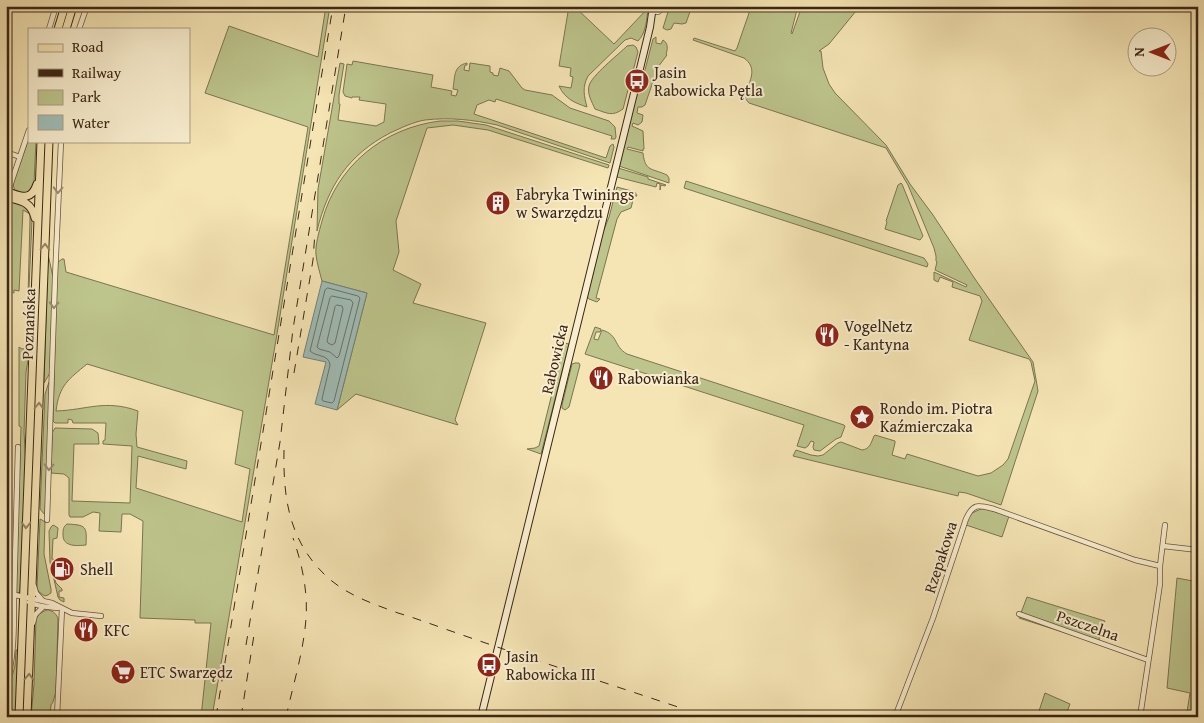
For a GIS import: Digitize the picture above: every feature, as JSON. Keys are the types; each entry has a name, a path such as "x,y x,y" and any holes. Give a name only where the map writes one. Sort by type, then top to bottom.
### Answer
{"main road":[{"path":"58,28 65,6"},
{"path":"66,28 73,6"},
{"name":"Poznańska","path":"19,717 41,142"},
{"name":"Poznańska","path":"27,717 49,142"},
{"path":"7,195 29,196 34,191 40,174"},
{"path":"7,195 28,204 34,211 37,225"}],"street":[{"path":"49,28 56,6"},
{"path":"79,28 88,6"},
{"path":"652,9 658,12 665,6"},
{"name":"Rabowicka","path":"481,717 637,81 649,31 652,9"},
{"path":"7,195 28,133"},
{"path":"47,520 60,142"},
{"path":"6,152 20,157"},
{"path":"6,687 12,660 14,636 18,447"},
{"name":"Rzepakowa","path":"895,717 933,618 966,519 969,512 975,507 980,505 994,509 1135,560 1160,566"},
{"path":"1140,717 1160,584 1165,524"},
{"path":"1163,546 1198,550"},
{"path":"33,578 36,593 43,604"},
{"path":"6,593 23,597 32,602 52,604 72,613 101,616"},
{"path":"30,637 35,614 43,604"},
{"path":"57,717 62,608"},
{"name":"Pszczelna","path":"1019,614 1148,660"}],"green space":[{"path":"326,6 330,6 212,717 201,717 211,623 195,623 195,620 140,618 143,521 130,514 122,514 121,532 99,531 100,513 93,512 83,517 70,517 69,478 64,474 51,473 52,433 55,428 92,429 98,433 99,444 74,444 72,501 130,503 132,446 103,444 106,423 73,423 72,420 68,419 68,423 55,423 53,421 57,263 64,259 66,272 274,335 308,127 205,93 229,26 318,57","holes":["87,364 243,411 235,464 250,469 242,522 136,488 138,456 186,469 187,461 137,447 138,411 106,405 56,411 62,389"]},
{"path":"569,6 577,6 576,8 614,44 648,8 647,21 641,38 638,41 631,38 625,40 588,76 584,91 587,107 571,100 559,86 571,88 573,77 570,76 571,68 559,66"},
{"path":"675,6 692,6 686,23 674,23 671,29 667,30 663,28 668,12"},
{"path":"745,6 798,6 792,34 802,6 863,6 856,11 829,44 819,51 821,51 823,68 829,84 835,93 886,145 910,184 1033,362 1038,391 1001,505 966,493 959,492 958,496 793,456 796,450 811,455 823,455 841,442 862,450 870,445 875,435 895,441 892,455 905,459 907,454 978,476 991,473 1008,459 1035,381 1029,359 969,340 982,301 980,296 952,287 953,282 940,277 938,282 934,280 934,272 966,287 967,285 935,270 937,262 934,248 908,185 886,148 749,103 745,98 752,75 751,66 748,62 744,58 693,40 694,38 735,51 749,13 749,8"},
{"path":"656,37 656,43 661,44 663,40 666,43 667,55 658,67 645,105 638,107 637,113 643,115 642,122 638,125 633,123 632,126 643,131 644,149 643,151 628,147 627,149 643,153 645,163 653,170 667,175 669,183 619,166 640,81 645,70 653,39"},
{"path":"633,45 638,52 623,109 612,114 595,109 589,92 591,82 627,46"},
{"path":"353,61 433,75 431,87 452,91 451,95 456,96 458,90 453,89 455,76 457,69 462,64 467,63 464,70 469,71 470,63 490,66 490,72 498,76 500,68 509,71 525,90 552,95 570,108 609,121 615,127 615,139 611,139 612,136 496,99 495,102 489,100 477,105 474,114 606,158 610,146 613,144 610,163 497,125 453,119 421,121 390,133 362,151 351,162 342,173 327,200 317,231 318,189 340,63 344,64 339,95 338,120 376,126 384,122 386,104 359,100 360,97 352,98 345,96 343,92 347,64 352,65"},
{"path":"440,121 458,121 486,125 609,165 608,168 488,130 453,125 427,128 396,221 399,252 393,270 421,284 413,303 486,323 455,420 458,425 356,394 337,410 367,293 322,281 316,258 316,247 329,201 351,167 365,153 382,141 400,132 419,125"},
{"path":"28,141 36,142 33,188 26,194 15,192 13,184"},
{"path":"44,142 46,142 32,520 30,475"},
{"path":"618,168 648,177 648,179 666,185 661,185 660,190 660,184 657,183 656,187 617,177"},
{"path":"686,181 924,258 928,264 927,267 684,188"},
{"path":"901,183 923,236 920,240 885,229 898,185"},
{"path":"617,187 635,192 637,196 634,196 631,208 621,212 617,219 596,298 600,299 597,302 589,299 587,296 602,235"},
{"path":"17,201 28,206 32,220 29,354 26,372 24,432 26,466 20,593 16,592 21,427 19,426 19,347 22,349 28,348 30,214 23,210 19,291 14,290 14,293 6,291 6,205"},
{"path":"48,254 53,277 50,373 44,383"},
{"path":"595,327 601,329 600,332 596,332 594,339 598,340 602,330 607,332 627,354 844,425 841,437 820,451 814,450 814,442 811,441 805,448 797,446 804,425 585,354"},
{"path":"555,341 569,344 541,454 527,449 539,446 563,349"},
{"path":"572,364 580,365 569,407 565,410 562,408 562,405"},
{"path":"49,382 45,515 40,509 45,394"},
{"path":"983,508 1009,516 1002,537 966,525 970,514"},
{"path":"40,519 45,522 44,554 51,589 51,593 45,596 37,588"},
{"path":"67,524 78,525 84,528 86,545 71,545 65,542 63,532"},
{"path":"53,525 58,528 57,538 53,539 52,559 56,560 55,580 62,589 62,591 59,591 59,597 64,598 64,602 58,597 50,562 49,531"},
{"path":"1177,578 1198,582 1198,713 1187,712 1190,693 1167,688"},
{"path":"1027,597 1105,621 1099,639 1100,644 1019,618"},
{"path":"46,610 54,612 58,618 56,691 51,705 50,717 31,717 36,619 39,614"},
{"path":"16,650 19,650 16,717 9,717 12,687 10,683 15,666"},
{"path":"1045,693 1070,704 1065,717 1037,717"}],"water":[{"path":"322,281 367,293 337,410 315,404 326,362 303,357"}],"railway":[{"path":"216,717 333,6"},
{"path":"246,645 280,442 293,329 346,6"},
{"path":"294,373 313,260 315,232"},
{"path":"284,450 287,501 296,533 313,562 341,588 378,606 681,708"},
{"path":"286,717 301,655 306,618 304,578 293,538"},
{"path":"241,717 254,635"}],"place":[{"name":"Jasin Rabowicka Pętla","path":"637,81"},
{"name":"Fabryka Twinings w Swarzędzu","path":"498,203"},
{"name":"VogelNetz - Kantyna","path":"827,335"},
{"name":"Rabowianka","path":"601,378"},
{"name":"Rondo im. Piotra Kaźmierczaka","path":"862,417"},
{"name":"Shell","path":"62,569"},
{"name":"KFC","path":"86,630"},
{"name":"Jasin Rabowicka III","path":"489,665"},
{"name":"ETC Swarzędz","path":"123,672"}]}
